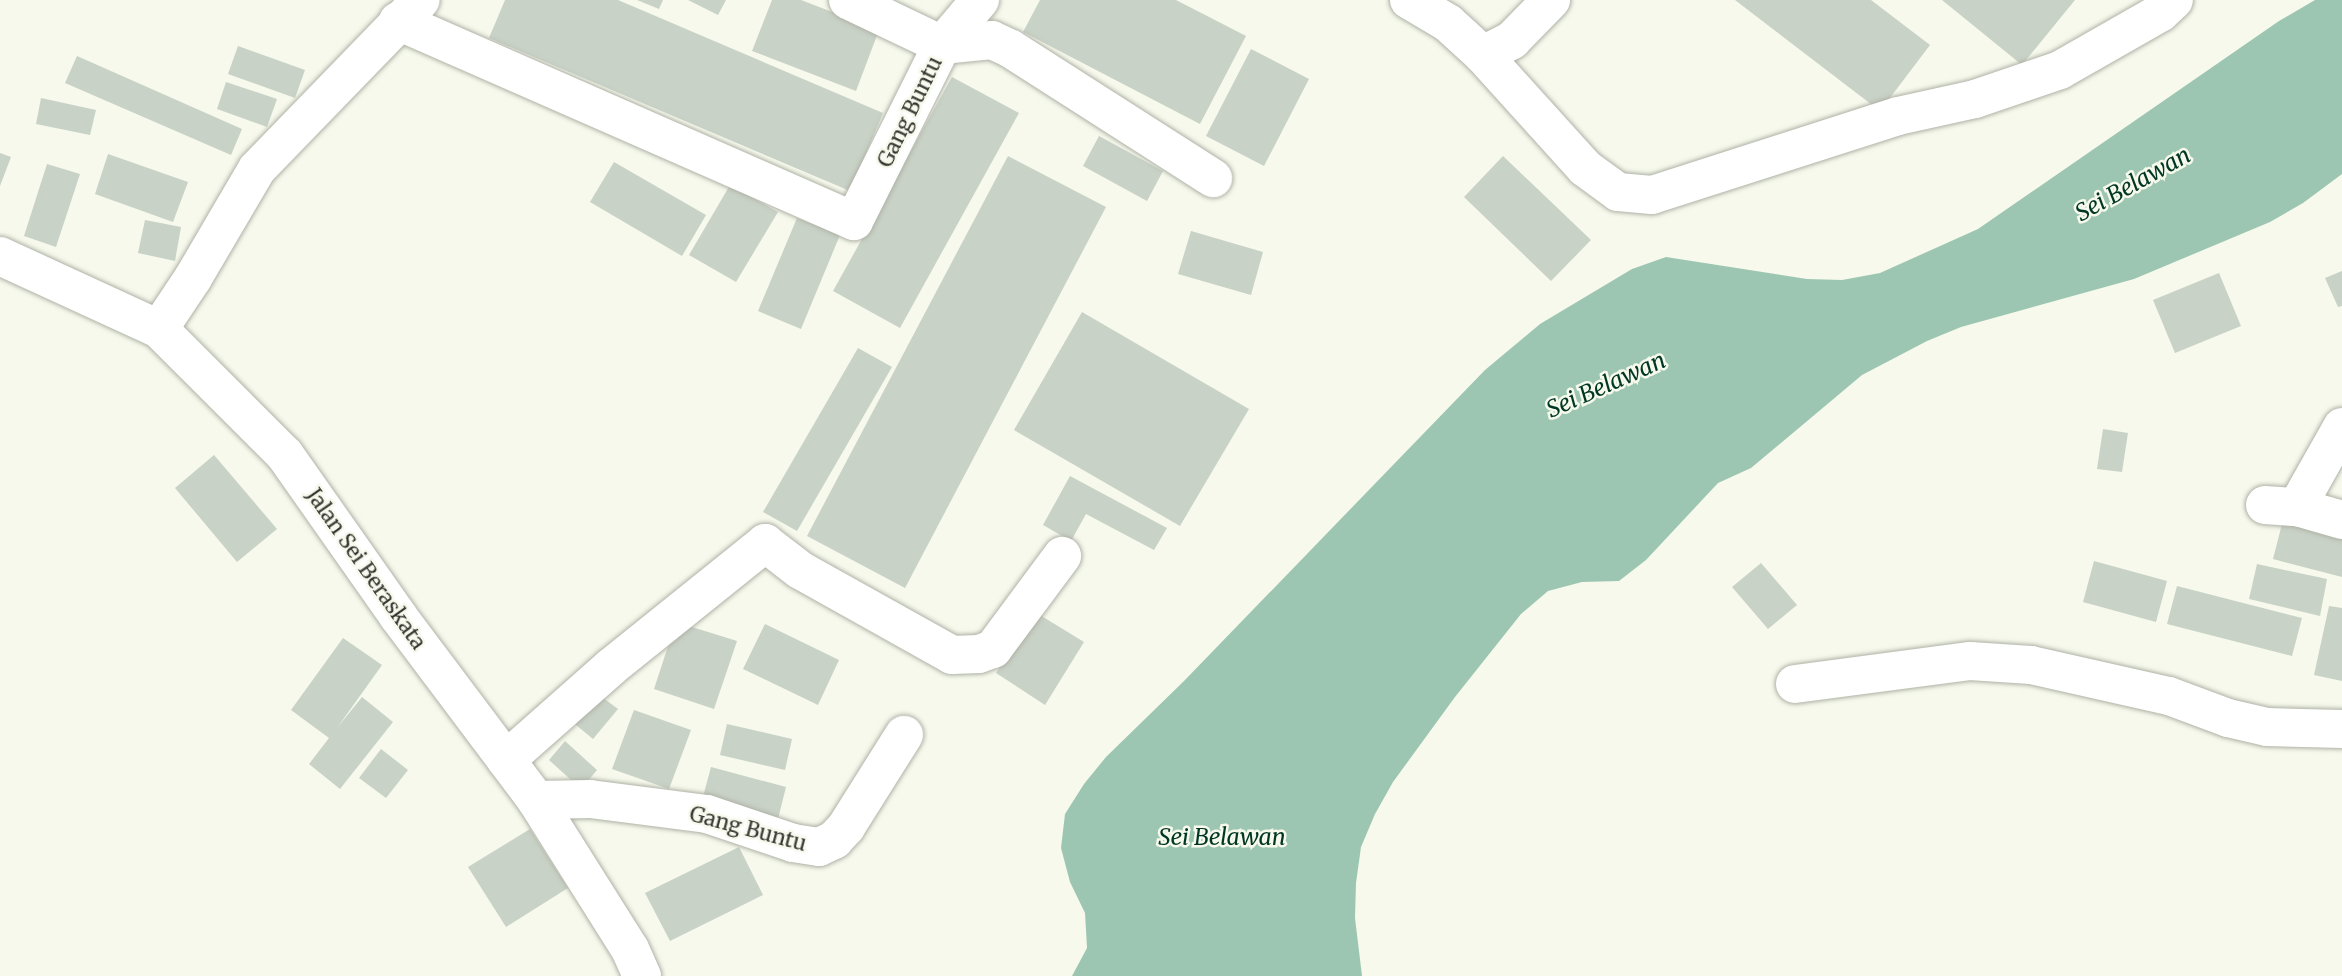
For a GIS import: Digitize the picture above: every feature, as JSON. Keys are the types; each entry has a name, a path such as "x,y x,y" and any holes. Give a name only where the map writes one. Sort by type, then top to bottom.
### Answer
{"street":[{"path":"1409,0 1448,23 1483,55 1585,168 1618,192 1652,195 1898,116 1975,99 2060,70 2160,13 2174,0"},
{"path":"1483,55 1512,40 1551,0"},
{"path":"853,1 942,45 992,40 1011,49 1213,178"},
{"path":"971,2 992,40"},
{"name":"Gang Buntu","path":"409,10 854,221 942,45 971,2"},
{"path":"159,328 193,278 257,169 409,10"},
{"name":"Jalan Sei Beraskata","path":"0,256 159,328 285,455 398,616 536,800 630,948 642,976"},
{"path":"2342,427 2281,506 2342,520"},
{"path":"506,760 611,667 765,543 800,570 952,655 979,654 993,649 1062,556"},
{"path":"1795,684 1970,661 2019,664 2169,696 2228,718 2266,727 2342,729"},
{"name":"Gang Buntu","path":"536,800 590,799 707,814 793,843 819,847 834,840 846,827 904,735"}],"water":[{"name":"Sei Belawan","path":"2315,0 2342,0 2342,174 2303,203 2270,222 2134,279 1961,327 1927,341 1862,375 1751,468 1718,483 1646,560 1619,581 1582,582 1548,591 1521,614 1455,697 1393,782 1375,814 1361,847 1356,883 1355,918 1362,976 1072,976 1087,948 1085,913 1070,882 1061,848 1065,814 1084,784 1106,757 1184,681 1485,370 1540,324 1632,269 1666,257 1807,279 1842,280 1880,273 1978,229 2279,21"}],"building":[{"path":"505,0 618,0 883,113 850,191 489,38"},
{"path":"637,0 663,0 659,9"},
{"path":"688,0 726,0 718,15"},
{"path":"772,0 801,0 879,30 856,91 752,51"},
{"path":"1040,0 1176,0 1246,36 1200,124 1023,32"},
{"path":"1735,0 1871,0 1930,45 1880,111"},
{"path":"1942,0 2075,0 2022,65"},
{"path":"238,46 305,70 295,98 228,74"},
{"path":"1251,49 1309,79 1264,166 1206,136"},
{"path":"77,56 242,129 231,155 65,83"},
{"path":"952,77 1019,113 900,328 833,291"},
{"path":"226,82 277,99 267,127 217,109"},
{"path":"41,98 96,110 90,135 36,124"},
{"path":"1099,136 1163,171 1147,201 1083,166"},
{"path":"0,153 11,157 0,186"},
{"path":"108,154 188,182 173,222 95,194"},
{"path":"1008,156 1106,207 905,588 807,536"},
{"path":"1503,156 1591,240 1551,281 1464,197"},
{"path":"614,162 706,215 682,256 590,202"},
{"path":"47,164 80,174 56,247 24,236"},
{"path":"730,185 778,212 736,282 689,255"},
{"path":"797,218 840,235 801,329 758,311"},
{"path":"145,220 181,227 175,261 138,253"},
{"path":"1191,231 1263,252 1251,295 1178,274"},
{"path":"2342,271 2342,306 2338,307 2325,278"},
{"path":"2219,273 2241,326 2175,353 2153,300"},
{"path":"1082,312 1249,409 1180,526 1014,430"},
{"path":"858,348 892,367 797,531 763,512"},
{"path":"2103,429 2128,433 2122,472 2097,469"},
{"path":"214,455 277,529 237,562 175,488"},
{"path":"1070,476 1167,528 1154,550 1086,514 1071,541 1043,525"},
{"path":"2283,520 2342,535 2342,577 2273,559"},
{"path":"2094,561 2167,581 2156,622 2083,602"},
{"path":"1761,563 1797,605 1768,629 1732,587"},
{"path":"2257,564 2327,579 2320,616 2249,599"},
{"path":"2177,586 2302,618 2292,656 2167,624"},
{"path":"2329,606 2342,608 2342,681 2314,675"},
{"path":"1035,612 1084,642 1045,705 996,673"},
{"path":"676,622 737,641 714,709 654,689"},
{"path":"765,624 839,660 818,705 743,669"},
{"path":"343,638 382,665 337,728 362,697 393,722 340,789 309,764 329,738 291,710"},
{"path":"594,691 618,709 593,739 570,720"},
{"path":"634,710 691,730 669,789 612,769"},
{"path":"727,724 792,739 785,770 720,755"},
{"path":"565,741 597,770 581,789 549,760"},
{"path":"381,749 408,770 386,798 359,778"},
{"path":"711,767 786,787 776,827 700,808"},
{"path":"530,829 568,888 506,927 468,867"},
{"path":"739,847 763,895 670,941 645,893"}]}
